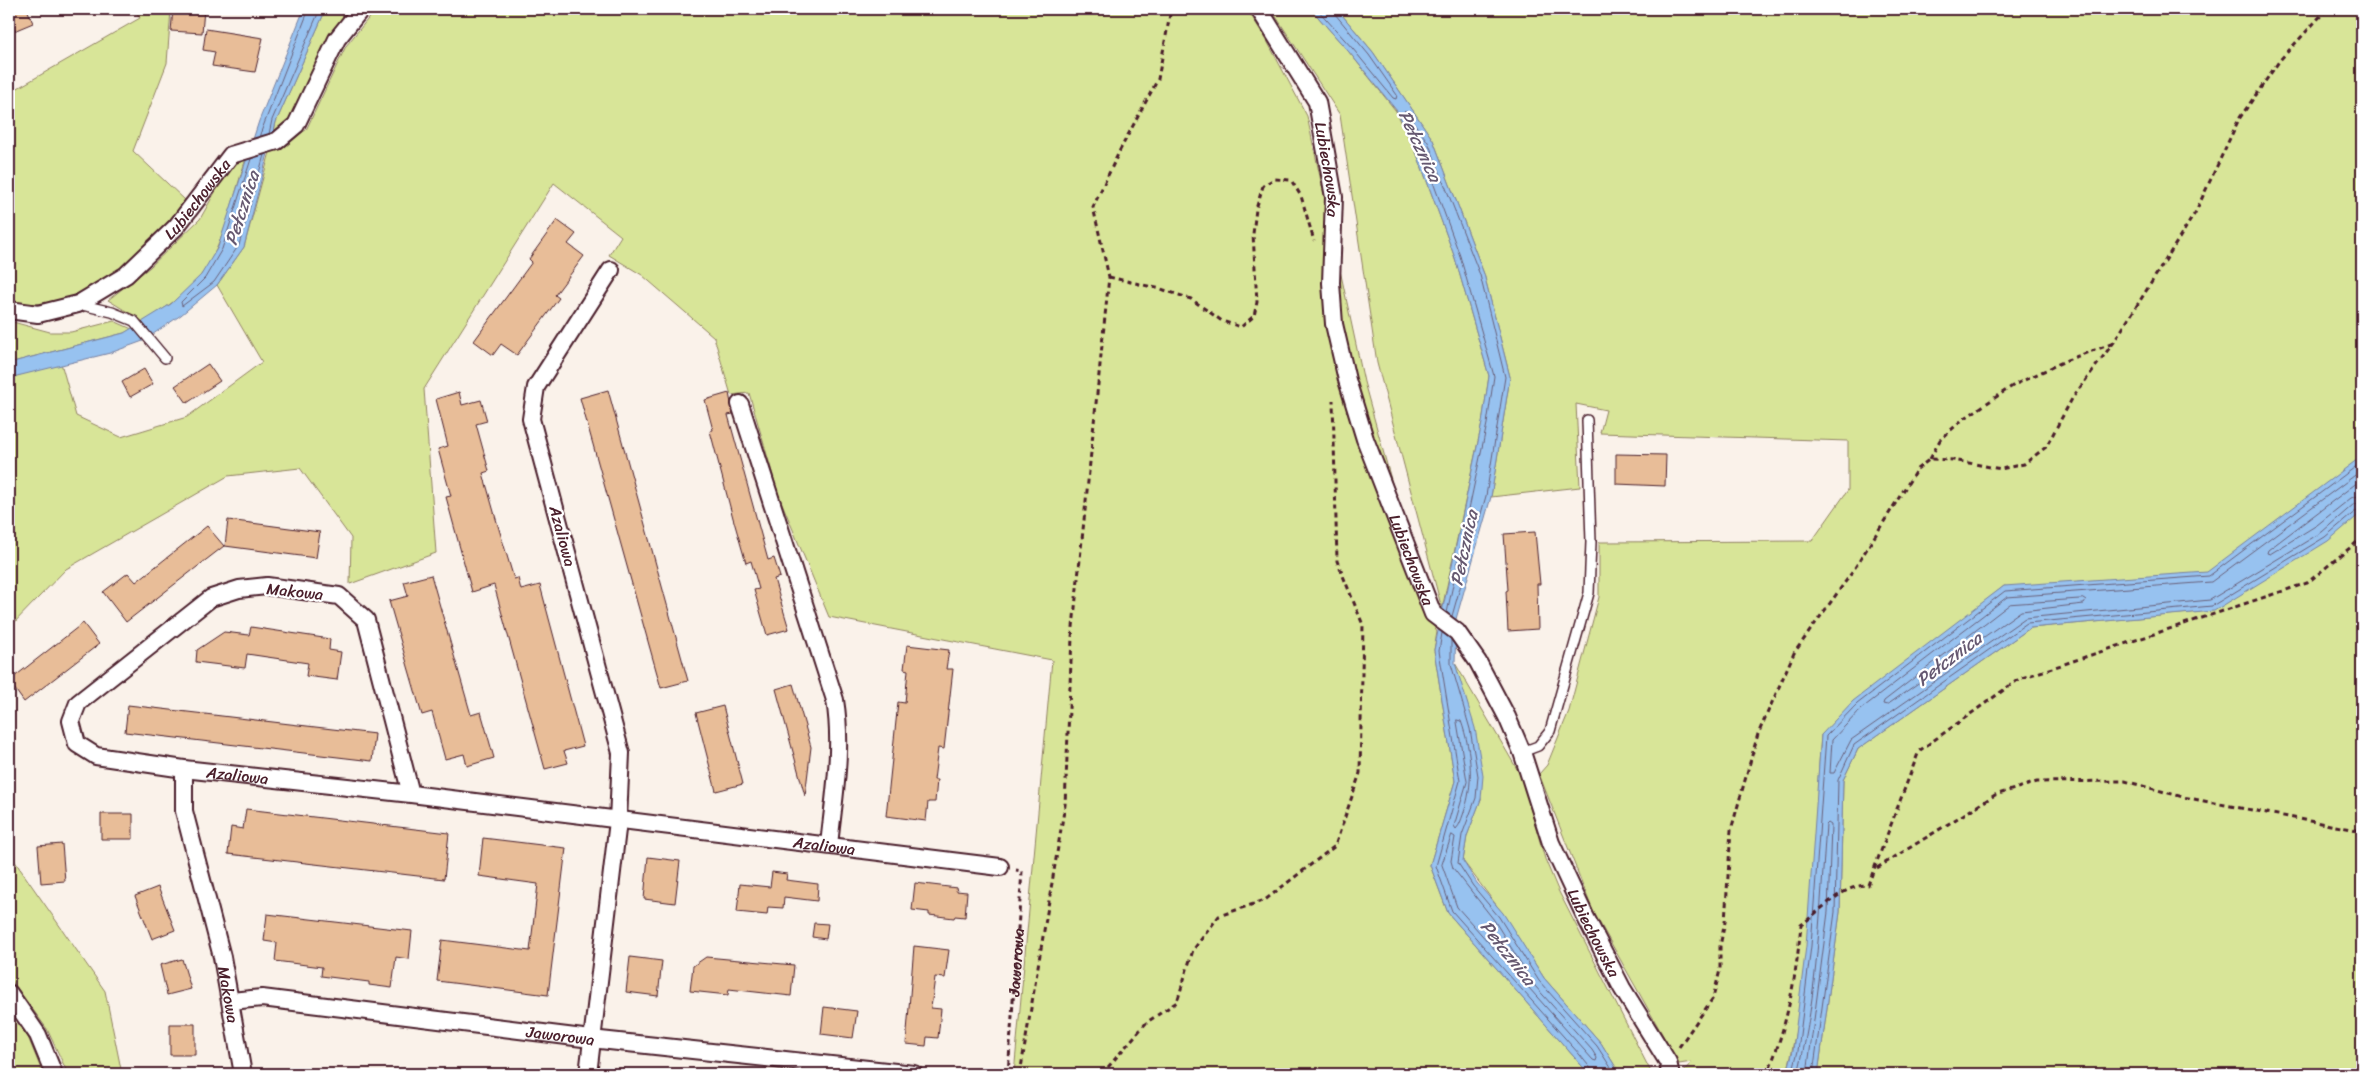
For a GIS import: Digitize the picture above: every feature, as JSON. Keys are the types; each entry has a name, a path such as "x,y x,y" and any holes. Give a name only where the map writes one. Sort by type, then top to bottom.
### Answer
{"street":[{"name":"Lubiechowska","path":"9,310 38,314 78,304 126,275 176,227 231,155 277,141 296,125 337,39 361,9"},
{"name":"Lubiechowska","path":"1259,9 1316,102 1334,197 1331,283 1334,324 1365,439 1433,614 1457,632 1478,662 1507,717 1522,752 1551,842 1584,916 1622,988 1668,1068"},
{"name":"Azaliowa","path":"588,1074 618,821 621,753 531,419 536,387 611,270"},
{"path":"740,404 836,700 840,726 839,759 829,845"},
{"name":"Makowa","path":"96,756 77,744 72,721 78,703 212,598 239,589 267,586 339,596 366,620 411,794"},
{"name":"Azaliowa","path":"96,756 184,769 411,794 1000,867"},
{"name":"Makowa","path":"184,769 184,811 222,957 243,1074"},
{"path":"9,993 38,1035 54,1074"},
{"name":"Jaworowa","path":"231,1001 262,998 591,1039 914,1074"}],"lane":[{"path":"78,304 112,312 134,321 165,358"},
{"path":"1522,752 1538,746 1550,731 1590,593 1591,542 1587,420"}],"path":[{"path":"1020,1074 1065,805 1072,637 1109,278 1093,207 1120,150 1158,79 1171,9"},
{"path":"1930,459 1953,460 2001,469 2024,464 2046,447 2073,397 2114,342 2195,213 2239,119 2280,60 2327,9"},
{"path":"1109,278 1161,289 1191,299 1222,321 1241,327 1254,316 1257,302 1253,234 1256,208 1263,186 1274,179 1291,180 1301,196 1315,243"},
{"path":"1668,1068 1713,998 1720,970 1720,946 1725,922 1731,830 1758,734 1794,653 1852,574 1883,527 1917,469 1930,459 1940,440 1962,420 2014,385 2067,360 2114,342"},
{"path":"1102,1074 1147,1022 1177,1002 1193,950 1219,916 1265,900 1335,846 1360,773 1363,625 1337,561 1334,391"},
{"path":"1765,1074 1768,1072 1785,1025 1797,973 1801,925 1846,890 1858,885 1868,885 1919,751 2019,679 2307,583 2362,538"},
{"path":"1876,868 1995,794 2037,782 2125,781 2183,797 2362,831"},
{"name":"Jaworowa","path":"1000,867 1022,871 1008,1074"}],"green space":[{"path":"134,9 171,9 167,63 133,151 185,200 163,228 125,266 81,296 55,303 27,304 9,302 9,93 140,18"},
{"path":"326,9 352,9 293,119 273,136 276,122"},
{"path":"376,9 1247,9 1266,39 1307,116 1364,382 1430,620 1437,632 1434,650 1455,781 1430,865 1448,913 1589,1074 1014,1074 1052,660 829,617 779,496 749,393 731,395 714,337 642,275 609,255 621,236 554,183 424,389 436,553 350,584 351,538 300,468 228,476 66,569 9,628 9,378 61,363 76,416 121,437 187,417 262,362 217,285 244,247 270,152 306,130 346,46"},
{"path":"1271,9 1311,9 1349,52 1396,111 1417,154 1455,258 1489,376 1482,423 1442,609 1377,363 1340,115"},
{"path":"1337,9 2362,9 2362,1074 1818,1074 1840,912 1843,780 1858,749 2030,628 2200,612 2004,586 1821,735 1807,949 1802,992 1787,1074 1681,1074 1692,1062 1679,1064 1593,911 1539,774 1547,765 1569,711 1599,597 1599,542 1812,541 1848,490 1848,441 1600,433 1606,410 1576,404 1580,487 1491,497 1510,377 1484,274 1433,140 1373,52"},
{"path":"247,156 216,250 195,282 174,301 144,322 108,300 150,267 200,219 232,162"},
{"path":"9,321 50,332 71,332 114,321 132,329 124,333 9,363"},
{"path":"1455,663 1521,776 1545,859 1558,890 1652,1074 1620,1074 1601,1043 1544,978 1503,914 1463,861 1467,836 1481,799"},
{"path":"9,853 105,991 122,1074 68,1074 47,1029 9,977"},
{"path":"9,1014 28,1037 43,1074 9,1074"}],"water":[{"name":"Pełcznica","path":"304,9 326,9 276,122 244,247 217,285 181,315 143,341 110,353 9,378 9,363 124,333 171,304 201,275 218,247 259,121"},
{"name":"Pełcznica","path":"1311,9 1337,9 1373,52 1433,140 1484,274 1510,377 1491,497 1456,619 1455,663 1475,728 1483,776 1481,799 1467,836 1463,861 1477,883 1503,913 1544,978 1601,1043 1620,1074 1589,1074 1448,913 1430,865 1455,781 1434,650 1482,423 1489,376 1455,258 1417,154 1397,111"},
{"name":"Pełcznica","path":"2362,456 2362,512 2328,541 2214,611 2030,628 1858,749 1843,780 1840,912 1818,1074 1787,1074 1793,1050 1806,946 1821,735 1853,701 2004,586 2207,572"}],"building":[{"path":"9,9 27,9 33,23 9,33"},
{"path":"173,9 204,9 202,33 171,31"},
{"path":"206,29 263,38 255,72 212,66 215,52 203,50"},
{"path":"557,220 576,234 568,244 584,256 555,295 559,298 517,355 501,344 493,355 474,341 532,262 529,259"},
{"path":"208,364 220,381 187,403 175,386"},
{"path":"144,369 153,384 130,397 122,382"},
{"path":"608,390 688,681 661,688 580,398"},
{"path":"459,392 462,405 481,400 487,421 476,424 489,471 483,473 496,519 514,579 518,578 521,590 540,585 583,746 564,751 568,763 545,769 494,585 472,592 446,497 451,496 438,449 448,446 436,399"},
{"path":"729,393 733,414 728,415 768,560 774,558 780,577 774,579 789,629 767,635 754,590 759,589 751,561 746,563 733,518 710,431 713,430 705,400"},
{"path":"1616,454 1666,455 1665,486 1616,484"},
{"path":"228,520 320,532 316,558 225,546"},
{"path":"207,526 224,546 126,622 103,592 128,573 136,582"},
{"path":"1535,532 1540,584 1537,584 1538,629 1508,631 1506,591 1508,590 1504,534"},
{"path":"431,575 471,715 481,712 494,758 467,766 464,754 445,759 432,712 422,715 389,601 408,596 404,582"},
{"path":"83,623 99,644 24,702 9,681"},
{"path":"251,627 330,639 329,650 341,652 337,680 306,676 308,663 247,654 245,668 196,662 197,650 224,632 249,635"},
{"path":"907,645 949,650 946,669 953,669 944,749 938,748 934,780 937,780 935,802 928,802 926,821 886,816 898,702 905,703 908,670 904,669"},
{"path":"793,684 811,747 805,796 776,689"},
{"path":"128,705 375,734 372,761 125,732"},
{"path":"723,706 743,784 716,791 696,713"},
{"path":"246,809 449,833 444,879 228,854 231,827 243,829"},
{"path":"101,814 133,814 133,839 101,839"},
{"path":"483,838 566,848 548,995 437,981 442,940 530,951 538,884 479,876"},
{"path":"62,844 65,881 41,883 38,846"},
{"path":"648,857 680,861 675,903 644,899"},
{"path":"772,872 787,874 786,880 818,884 817,901 784,897 783,908 768,907 767,915 737,912 740,884 770,887"},
{"path":"915,883 957,888 956,891 967,892 965,917 955,916 954,918 929,915 929,912 912,910"},
{"path":"158,887 175,930 152,939 135,896"},
{"path":"267,914 412,931 409,959 396,957 392,988 369,985 369,982 321,976 322,967 275,961 277,943 264,941"},
{"path":"814,923 828,924 826,939 812,937"},
{"path":"914,946 949,950 945,978 935,977 931,1008 941,1009 938,1038 927,1037 926,1046 906,1044"},
{"path":"630,957 662,961 658,996 626,992"},
{"path":"706,957 794,965 791,996 729,989 728,995 690,991 693,966"},
{"path":"182,959 191,989 167,995 160,965"},
{"path":"824,1007 857,1011 853,1038 821,1034"},
{"path":"170,1024 195,1024 195,1055 170,1055"}]}
